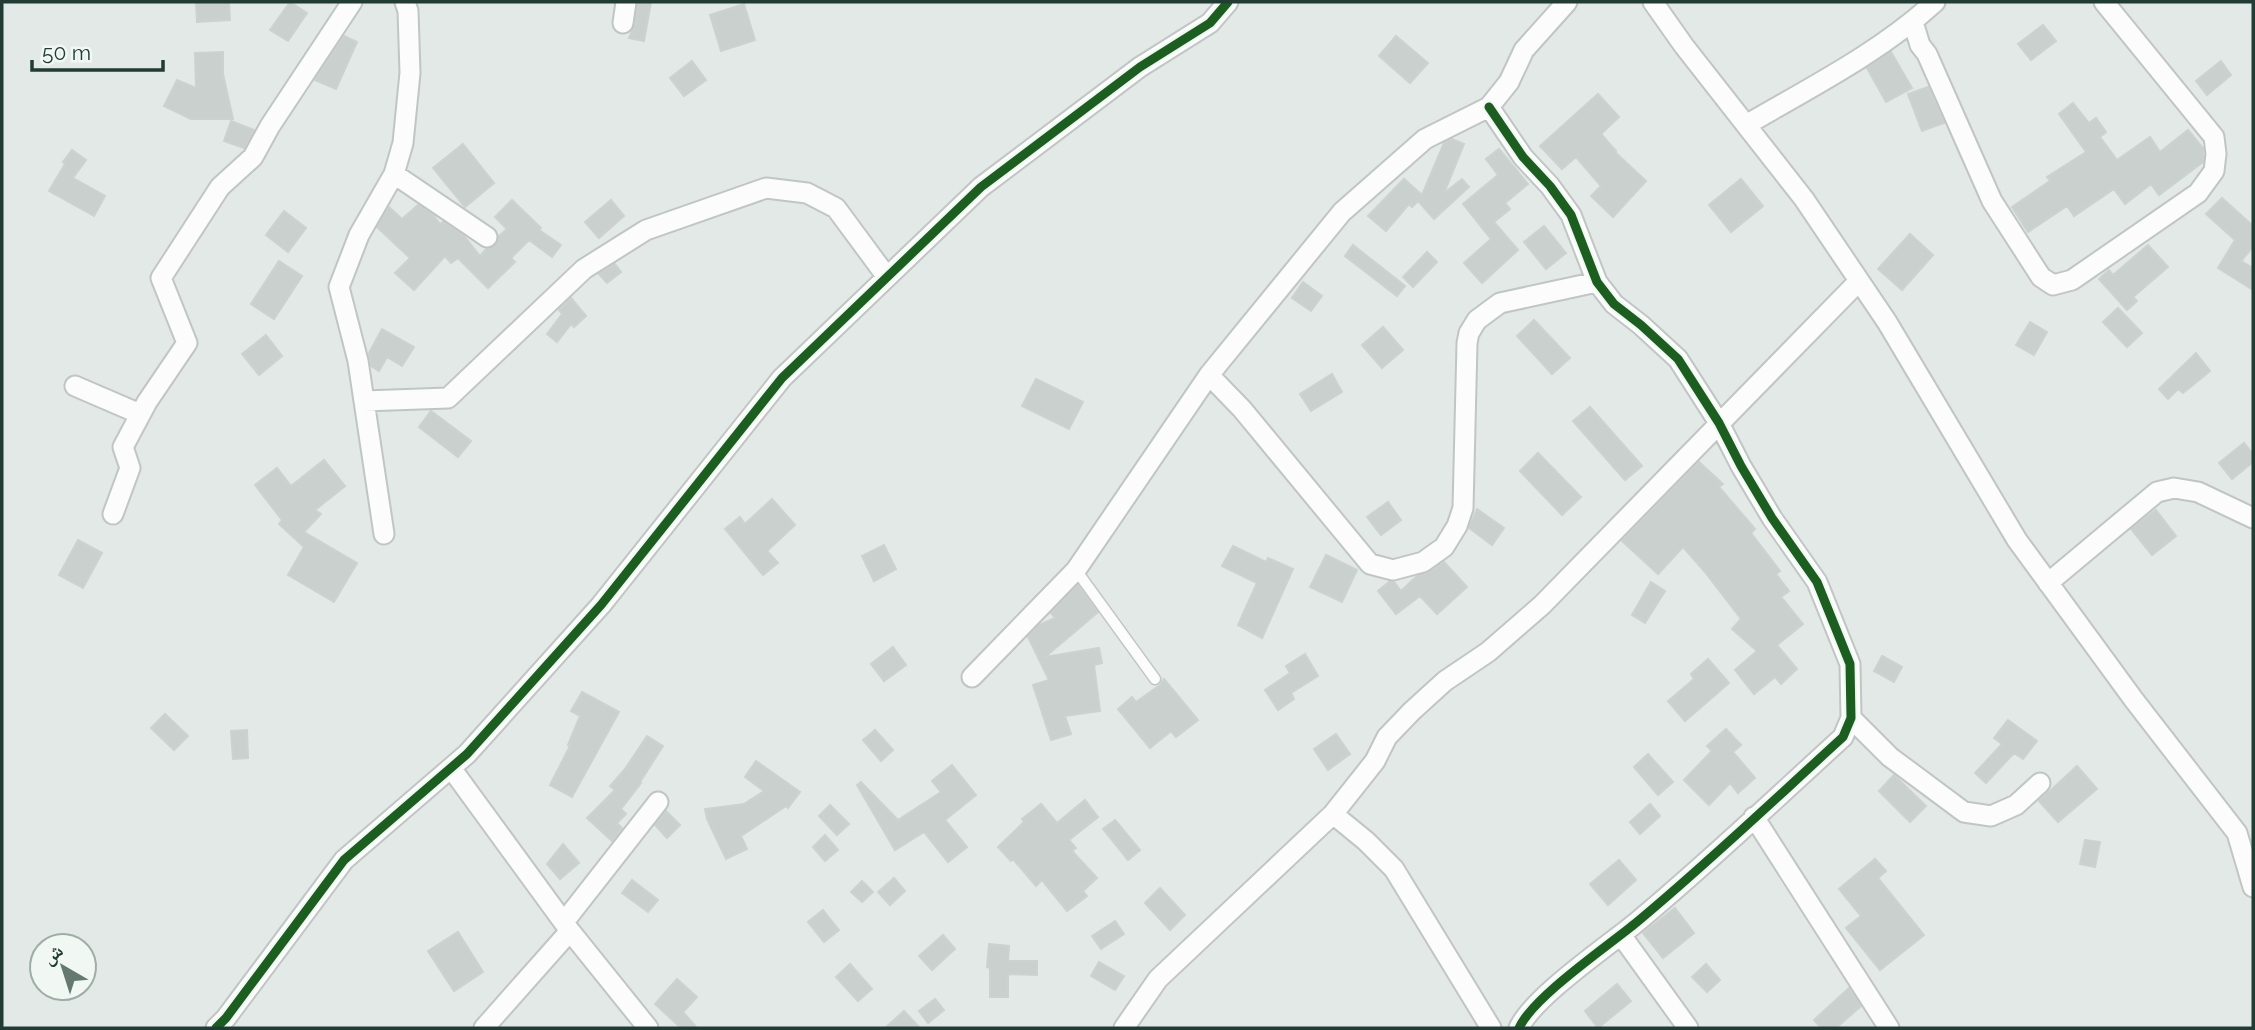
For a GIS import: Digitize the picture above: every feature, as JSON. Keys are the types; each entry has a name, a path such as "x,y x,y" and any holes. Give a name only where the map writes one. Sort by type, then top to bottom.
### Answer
{"street":[{"path":"113,513 130,468 123,447 140,414 187,343 161,278 220,187 253,157 270,126 352,2"},
{"path":"384,534 355,349 339,287 359,235 394,174 403,143 410,73 408,11 405,2"},
{"path":"623,23 626,2"},
{"path":"216,1028 344,860 467,754 601,605 782,378 981,187 1140,66 1210,23 1228,2"},
{"path":"972,677 1076,570 1209,375 1342,212 1425,139 1489,107 1509,82 1524,50 1567,2"},
{"path":"1653,2 1684,46 1804,199 1886,322 2017,540 2237,833 2253,887"},
{"path":"1746,125 1876,49 1935,2"},
{"path":"1913,22 1920,45 1927,54 1992,201 2041,277 2053,285 2072,280 2198,193 2214,170 2214,137 2104,2"},
{"path":"1489,107 1523,157 1550,186 1571,215 1597,282 1614,304 1678,359 1719,423 1772,518 1817,582 1850,664 1851,718 1843,737 1621,935 1540,1002 1520,1028"},
{"path":"394,174 487,237"},
{"path":"364,401 448,398 584,269 646,230 766,188 807,193 836,208 887,277"},
{"path":"1124,1028 1158,979 1333,814 1375,761 1387,737 1412,711 1445,681 1488,652 1542,605 1859,281"},
{"path":"1209,375 1242,409 1370,564 1393,570 1423,562 1444,547 1457,526 1463,508 1467,343 1469,333 1477,320 1500,303 1597,282"},
{"path":"75,386 140,414"},
{"path":"2048,583 2157,492 2174,488 2198,492 2253,518"},
{"path":"1851,718 1890,757 1964,812 1991,816 2016,805 2040,783"},
{"path":"451,768 567,926 648,1028"},
{"path":"484,1028 567,926 658,802"},
{"path":"1333,814 1394,869 1491,1028"},
{"path":"1754,817 1889,1028"},
{"path":"1621,935 1688,1028"}],"lane":[{"path":"1076,570 1154,679"}],"building":[{"path":"196,2 229,2 230,20 197,22"},
{"path":"290,2 307,13 288,41 270,30"},
{"path":"638,2 651,2 644,41 629,38 635,25"},
{"path":"744,4 755,40 721,51 710,15"},
{"path":"2043,25 2056,41 2031,60 2018,44"},
{"path":"344,36 357,42 336,89 315,80"},
{"path":"1396,36 1428,63 1410,83 1379,56"},
{"path":"223,52 223,74 233,119 191,119 164,106 177,80 196,88 195,53"},
{"path":"1891,52 1912,88 1886,102 1867,68"},
{"path":"692,61 706,80 684,96 670,78"},
{"path":"2221,61 2231,75 2207,95 2196,81"},
{"path":"1928,87 1944,123 1922,131 1908,94"},
{"path":"1598,94 1619,117 1601,134 1615,152 1646,181 1613,217 1591,196 1601,186 1576,157 1562,169 1540,146"},
{"path":"2073,103 2089,123 2096,118 2106,132 2100,137 2117,160 2150,137 2160,152 2188,130 2203,148 2203,162 2159,195 2151,184 2125,204 2114,189 2074,216 2067,206 2028,232 2012,207 2050,181 2047,177 2086,152 2059,114"},
{"path":"231,121 254,130 244,148 224,141"},
{"path":"1452,139 1464,144 1444,193 1462,179 1469,187 1434,219 1419,202 1421,198 1412,207 1409,204 1386,231 1368,216 1404,179 1422,195 1444,143"},
{"path":"463,144 494,183 465,207 433,168"},
{"path":"1499,149 1528,184 1505,203 1510,209 1494,222 1518,250 1482,283 1464,263 1491,239 1463,204 1498,175 1486,159"},
{"path":"72,150 86,160 73,178 105,196 94,216 49,191"},
{"path":"1741,179 1763,206 1731,232 1709,205"},
{"path":"2222,198 2253,226 2253,247 2241,261 2253,268 2253,290 2218,268 2235,240 2206,214"},
{"path":"512,200 541,228 539,230 561,245 552,257 529,240 511,258 515,262 488,288 458,258 451,263 445,256 414,290 395,273 410,258 377,227 389,207 402,219 418,205 434,216 440,224 443,222 464,236 480,256 486,249 497,244 499,236 507,229 495,217"},
{"path":"611,200 624,216 599,238 585,222"},
{"path":"284,211 306,228 288,252 266,235"},
{"path":"1544,226 1566,253 1546,269 1524,242"},
{"path":"1910,234 1933,255 1902,290 1878,269"},
{"path":"1353,245 1405,286 1397,296 1345,256"},
{"path":"2148,245 2168,267 2133,297 2137,301 2127,310 2099,279 2109,270 2113,275"},
{"path":"1427,252 1437,262 1413,287 1403,277"},
{"path":"279,261 302,276 274,319 251,304"},
{"path":"615,264 621,272 607,283 599,274"},
{"path":"1303,282 1322,296 1311,311 1292,298"},
{"path":"571,298 586,316 574,327 571,324 557,342 547,334 562,314 559,310"},
{"path":"2118,308 2142,333 2127,347 2103,322"},
{"path":"1534,320 1570,358 1552,374 1517,336"},
{"path":"2030,322 2047,332 2034,355 2016,345"},
{"path":"1383,327 1403,350 1382,368 1362,345"},
{"path":"382,329 414,347 402,366 387,357 379,371 371,366 369,353"},
{"path":"266,335 282,356 259,375 242,354"},
{"path":"2196,353 2210,371 2183,393 2178,389 2168,399 2159,389"},
{"path":"1332,374 1342,392 1311,411 1300,394"},
{"path":"1036,379 1083,402 1069,429 1022,406"},
{"path":"1590,407 1642,466 1625,480 1573,421"},
{"path":"431,411 471,441 458,457 419,427"},
{"path":"2244,443 2253,454 2253,462 2232,479 2219,463"},
{"path":"1538,453 1581,497 1562,515 1520,471"},
{"path":"324,460 345,486 315,510 321,514 304,532 357,563 334,602 288,575 304,547 279,524 282,520 255,485 277,468 291,486"},
{"path":"1699,462 1723,484 1719,487 1755,529 1751,533 1780,571 1776,574 1789,591 1781,597 1803,624 1777,645 1797,669 1781,684 1775,677 1754,694 1735,670 1757,651 1732,629 1741,619 1705,572 1683,547 1658,574 1622,541"},
{"path":"772,499 795,525 767,551 778,563 763,575 725,529 740,517 745,524"},
{"path":"1388,502 1401,520 1381,535 1367,517"},
{"path":"1477,509 1504,528 1492,545 1469,528"},
{"path":"2156,510 2176,536 2152,555 2131,529"},
{"path":"78,540 102,553 83,588 59,575"},
{"path":"884,545 896,569 874,581 862,556"},
{"path":"1233,546 1266,562 1268,558 1293,569 1262,638 1238,625 1257,583 1222,566"},
{"path":"1326,555 1357,570 1342,602 1310,587"},
{"path":"1444,562 1467,587 1437,614 1420,596 1396,614 1378,591 1389,582 1394,582 1401,591 1417,576 1430,572"},
{"path":"1651,582 1665,591 1645,623 1632,615"},
{"path":"1078,585 1098,612 1045,657 1099,648 1102,663 1094,665 1100,711 1065,716 1071,734 1051,740 1033,685 1049,680 1028,637 1039,625 1055,618 1051,613"},
{"path":"893,647 906,665 884,681 871,664"},
{"path":"1305,654 1318,676 1291,693 1294,699 1278,710 1265,690 1290,673 1286,666"},
{"path":"1882,656 1902,667 1894,682 1874,671"},
{"path":"1708,659 1729,683 1685,721 1668,701 1694,679 1691,674"},
{"path":"1164,679 1198,720 1176,737 1171,731 1150,748 1118,709 1132,697 1136,702"},
{"path":"582,692 619,712 572,797 550,785 570,746 568,745 580,716 571,711"},
{"path":"165,714 188,736 174,750 151,728"},
{"path":"2008,720 2037,741 2023,759 2014,753 1986,783 1975,773 2002,744 1994,738"},
{"path":"1726,729 1741,745 1733,752 1755,778 1738,793 1730,783 1709,805 1684,780 1712,751 1707,746"},
{"path":"247,730 248,758 233,759 231,731"},
{"path":"875,730 893,750 881,761 863,740"},
{"path":"1336,734 1350,754 1328,770 1314,749"},
{"path":"647,736 663,746 641,783 621,809 626,814 617,823 622,828 612,841 587,818 615,790 610,786"},
{"path":"1648,754 1673,782 1658,795 1634,767"},
{"path":"756,761 800,792 788,808 786,806 741,836 747,849 726,859 705,809 744,804 764,791 745,777"},
{"path":"952,765 976,795 945,820 967,847 948,862 924,832 895,850 857,785 861,782 898,820 941,792 932,781"},
{"path":"2077,766 2097,789 2058,822 2039,801"},
{"path":"1894,775 1926,806 1910,822 1879,791"},
{"path":"1085,800 1098,817 1069,840 1076,848 1072,851 1097,878 1083,891 1087,896 1067,911 1042,880 1036,886 1013,859 1011,861 998,847 1024,822 1022,819 1041,804 1057,823"},
{"path":"1650,804 1660,816 1640,834 1630,822"},
{"path":"830,805 849,824 837,835 819,816"},
{"path":"666,811 680,825 667,838 655,825"},
{"path":"1115,820 1140,850 1128,860 1103,829"},
{"path":"825,835 838,850 825,861 813,847"},
{"path":"2085,840 2100,842 2095,867 2080,864"},
{"path":"563,844 579,863 560,879 547,864"},
{"path":"1875,859 1886,871 1878,878 1924,935 1880,970 1846,928 1861,916 1839,889"},
{"path":"1619,860 1636,880 1608,905 1590,884"},
{"path":"894,878 905,891 890,905 878,892"},
{"path":"632,880 658,900 648,912 622,893"},
{"path":"862,881 873,892 862,902 851,892"},
{"path":"1160,888 1185,915 1170,930 1145,903"},
{"path":"1675,908 1694,933 1663,958 1643,933"},
{"path":"823,910 839,930 824,942 808,922"},
{"path":"1115,921 1124,934 1101,949 1092,936"},
{"path":"458,932 483,972 454,991 428,951"},
{"path":"943,935 955,949 932,970 919,956"},
{"path":"989,944 1009,946 1008,961 1037,961 1037,975 1008,974 1008,997 990,997 990,968 987,967"},
{"path":"1099,962 1124,976 1115,990 1091,976"},
{"path":"850,964 872,989 858,1001 836,977"},
{"path":"1706,964 1720,980 1707,992 1692,977"},
{"path":"677,979 697,997 683,1012 697,1028 681,1028 655,1004"},
{"path":"1617,984 1631,1001 1598,1028 1585,1011"},
{"path":"1849,988 1861,1006 1836,1028 1821,1028 1814,1020"},
{"path":"935,999 944,1010 928,1023 919,1011"},
{"path":"904,1011 920,1028 885,1028"}],"cycle path":[{"path":"216,1028 344,860 467,754 601,605 782,378 981,187 1140,67 1210,23 1228,2"},
{"path":"1489,107 1523,157 1550,186 1571,215 1597,282 1614,304 1678,359 1719,423 1772,518 1817,582 1850,664 1851,718 1843,737 1663,900 1555,987 1539,1002 1519,1028"}]}
